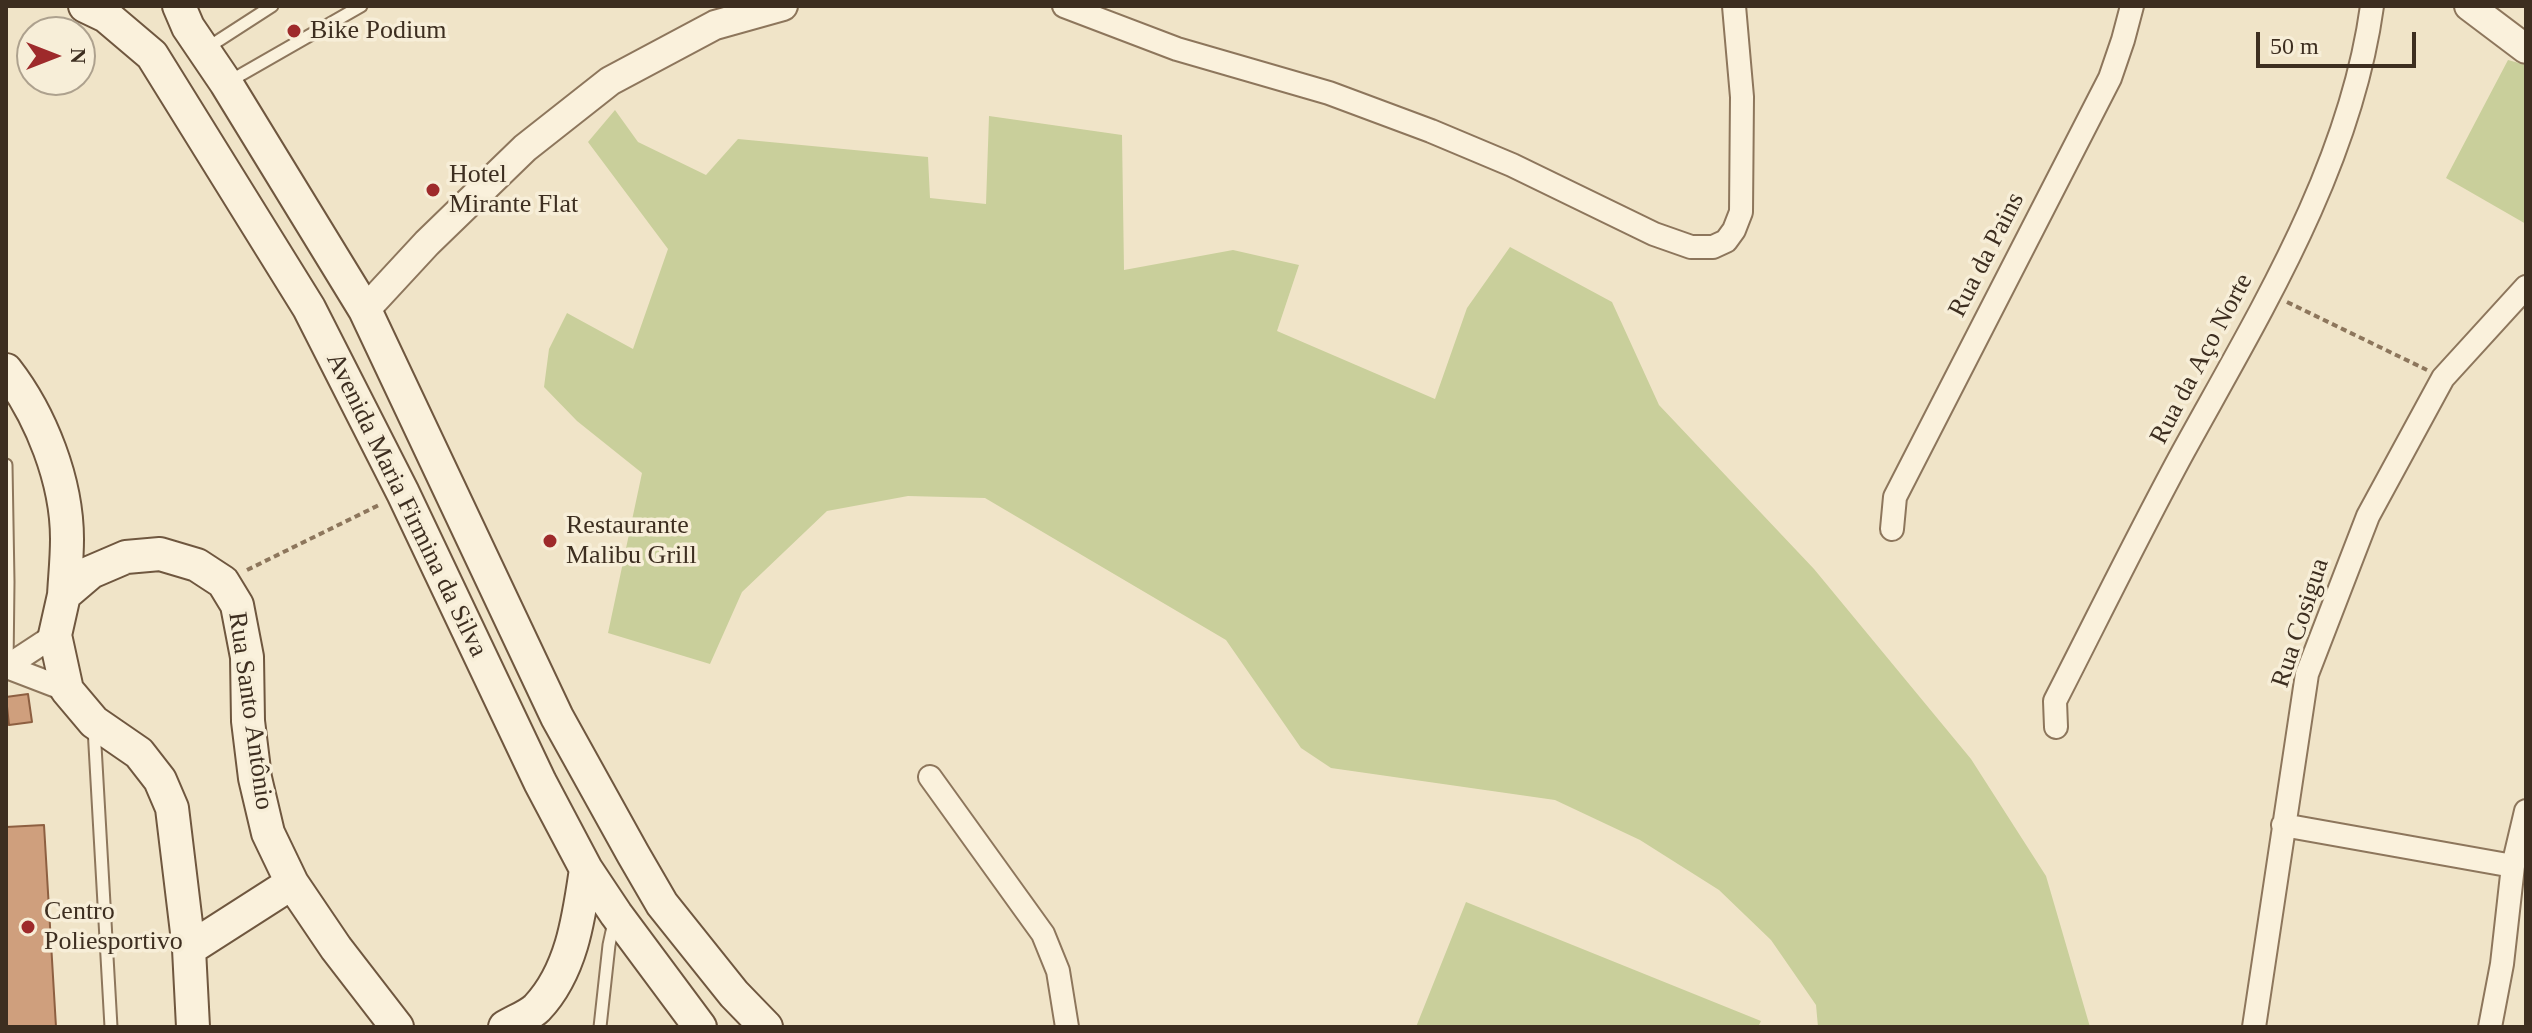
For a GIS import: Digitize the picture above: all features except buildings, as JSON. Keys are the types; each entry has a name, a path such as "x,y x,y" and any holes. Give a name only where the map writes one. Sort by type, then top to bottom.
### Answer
{"main road":[{"name":"Avenida Maria Firmina da Silva","path":"85,6 106,16 152,55 309,308 403,493 540,782 586,869 700,1027"},
{"name":"Avenida Maria Firmina da Silva","path":"179,6 188,27 226,83 357,297 557,717 662,904 734,994 766,1027"},
{"path":"186,108 226,83"},
{"path":"214,155 256,133"},
{"path":"309,308 357,297"},
{"path":"6,370 22,391 45,441 61,488 67,537 64,595 55,635 67,690 94,722 139,753 160,780 172,808 189,949 193,1027"},
{"name":"Rua Santo Antônio","path":"64,595 91,572 126,557 160,554 197,565 223,582 237,605 247,657 248,721 255,778 268,833 292,883 336,948 397,1027"},
{"path":"505,1027 536,1010 560,975 579,920 586,869"},
{"path":"189,949 292,883"},
{"path":"623,923 662,904"}],"street":[{"path":"357,297 427,243 525,148 610,81 715,25 783,6"},
{"path":"1064,6 1177,49 1329,93 1431,131 1512,165 1654,234 1691,247 1713,247 1726,241 1741,212 1742,97 1734,6"},
{"name":"Rua da Pains","path":"1892,529 1895,497 2110,78 2132,6"},
{"name":"Rua da Aço Norte","path":"2056,727 2055,701 2167,482 2270,293 2314,200 2351,103 2372,6"},
{"path":"2469,6 2526,49"},
{"name":"Rua Cosigua","path":"2254,1027 2307,674 2368,516 2443,378 2526,287"},
{"path":"6,667 55,635"},
{"path":"6,667 67,690"},
{"path":"930,777 1043,934 1058,971 1067,1027"},
{"path":"2490,1027 2502,964 2513,866 2526,811"},
{"path":"2283,825 2513,866"}],"lane":[{"path":"203,51 272,6"},
{"path":"226,83 361,6"},
{"path":"6,465 6,667"},
{"path":"94,722 111,1027"},
{"path":"600,1027 609,945 623,923"}],"path":[{"path":"2270,293 2443,378"},
{"path":"223,582 403,493"}],"green space":[{"path":"2508,60 2526,65 2526,224 2446,178"},
{"path":"615,110 638,142 706,175 738,139 928,157 930,198 986,204 989,116 1122,135 1124,270 1233,250 1299,265 1277,331 1435,399 1467,308 1510,247 1612,302 1659,405 1814,569 1971,759 2046,876 2090,1027 1818,1027 1816,1005 1771,940 1719,890 1640,840 1555,800 1331,768 1301,748 1226,640 985,498 908,496 827,511 742,592 710,664 608,633 642,473 577,421 544,387 549,349 567,313 633,349 668,249 588,142"},
{"path":"1466,902 1761,1021 1758,1027 1416,1027"}],"place":[{"name":"Bike Podium","path":"294,31"},
{"name":"Hotel Mirante Flat","path":"433,190"},
{"name":"Restaurante Malibu Grill","path":"550,541"},
{"name":"Centro Poliesportivo","path":"28,927"}]}
